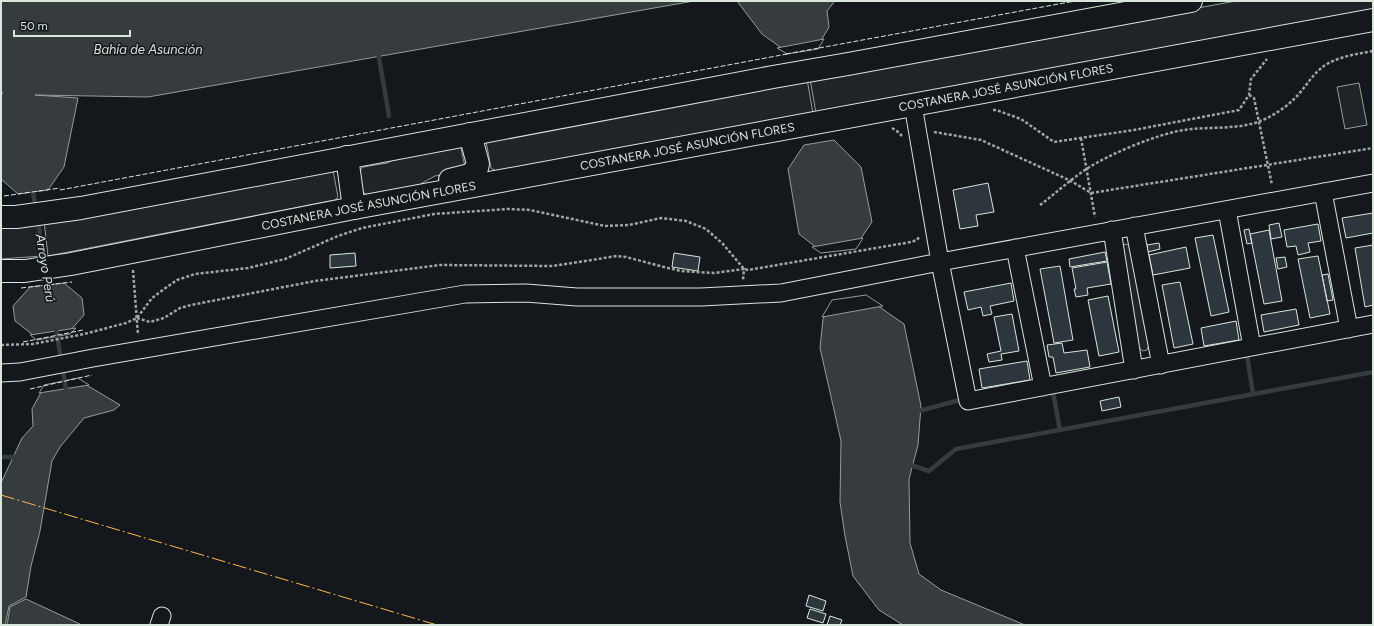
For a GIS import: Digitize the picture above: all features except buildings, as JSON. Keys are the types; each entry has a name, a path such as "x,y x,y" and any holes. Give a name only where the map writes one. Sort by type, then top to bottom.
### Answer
{"highway":[{"path":"9,217 68,210 773,77 1191,1"},
{"name":"COSTANERA JOSÉ ASUNCIÓN FLORES","path":"1,271 25,271 71,264 428,194 1373,20"},
{"path":"428,194 442,182 470,176 478,168 470,134"},
{"path":"347,157 354,208"}],"street":[{"path":"913,104 940,262 968,401 1373,324"},
{"path":"1,373 20,372 465,294 526,293 584,297 702,297 781,293 1015,248 1373,183"},
{"path":"1323,192 1349,329"},
{"path":"1227,210 1252,347"},
{"path":"1134,226 1161,365"},
{"path":"1112,230 1134,370"},
{"path":"1015,248 1043,387"}],"path":[{"path":"1040,205 1087,169 1101,161 1142,143 1175,132 1202,128 1223,128 1258,122 1276,114 1294,99 1312,77 1326,65 1348,55 1373,51"},
{"path":"989,110 996,110 1021,119 1054,142 1134,130 1239,110 1249,95 1251,79 1270,56"},
{"path":"1249,95 1254,98 1272,190"},
{"path":"887,126 897,131 903,137"},
{"path":"934,132 981,140 1071,181 1091,193 1373,148"},
{"path":"1081,138 1096,222"},
{"path":"1,344 33,344 84,334 126,323 137,318 152,298 177,280 195,274 248,268 285,259 331,239 362,228 441,214 508,209 530,210 605,226 630,225 661,218 686,221 706,229 723,244 744,269"},
{"path":"137,318 150,322 164,318 180,308 191,305 315,281 440,265 553,266 617,256 668,268 714,273 744,269 748,270 912,242 921,236"},
{"path":"133,265 138,335"}],"shaded area":[{"path":"1236,1 1373,1 1373,11 816,113 810,79"},
{"path":"807,79 813,113 496,171 491,168 486,141"},
{"path":"1359,83 1367,125 1345,129 1337,87"},
{"path":"457,146 461,148 465,167 461,171 435,176 415,187 367,195 363,192 359,171 363,167 387,163 399,157"},
{"path":"333,170 338,197 335,200 48,256 44,221"},
{"path":"39,222 42,256 1,259 1,225"},
{"path":"1126,244 1130,246 1149,345 1147,350 1143,351 1138,347 1122,245"}],"water":[{"name":"Bahía de Asunción","path":"1,1 694,1 148,97 35,95 78,98 64,167 48,190 18,194 1,179"},
{"path":"737,1 835,1 827,11 829,27 817,47 787,52 762,34"},
{"path":"834,140 861,167 872,222 855,247 821,251 799,234 788,169 804,145"},
{"path":"64,283 82,298 84,315 69,332 37,338 15,321 13,306 30,287"},
{"path":"865,297 904,324 921,406 918,445 909,479 910,543 919,574 941,590 1025,625 903,625 879,610 853,576 840,502 841,441 820,348 823,319 833,302"},
{"path":"78,380 120,405 114,410 84,418 60,447 52,461 40,531 31,566 26,597 9,606 5,625 1,625 1,483 22,438 33,426 32,409 44,387"},
{"path":"26,599 82,625 7,625 10,607"}],"pier":[{"path":"824,39 818,49 787,54 777,48"},
{"path":"863,238 856,249 821,253 812,247"},
{"path":"866,295 883,306 822,317 832,300"},
{"path":"76,328 70,334 37,340 30,335"},
{"path":"78,378 89,385 39,393 44,385"}],"waterway":[{"path":"378,52 389,116"},
{"name":"Arroyo Perú","path":"32,187 36,209"},
{"name":"Arroyo Perú","path":"38,220 44,262"},
{"name":"Arroyo Perú","path":"46,274 49,290"},
{"name":"Arroyo Perú","path":"56,329 66,389"},
{"path":"1247,355 1253,394"},
{"path":"908,464 929,471 956,449 1373,372"},
{"path":"1053,392 1060,430"},
{"path":"915,412 960,400"},
{"path":"1,457 19,457"}],"fence":[{"path":"819,48 1075,1"},
{"path":"786,54 819,48"},
{"path":"60,190 787,54"},
{"path":"4,196 60,188"},
{"path":"21,288 72,282"},
{"path":"23,342 83,330"},
{"path":"30,389 92,375"}],"power":[{"path":"1,495 437,625"}]}
